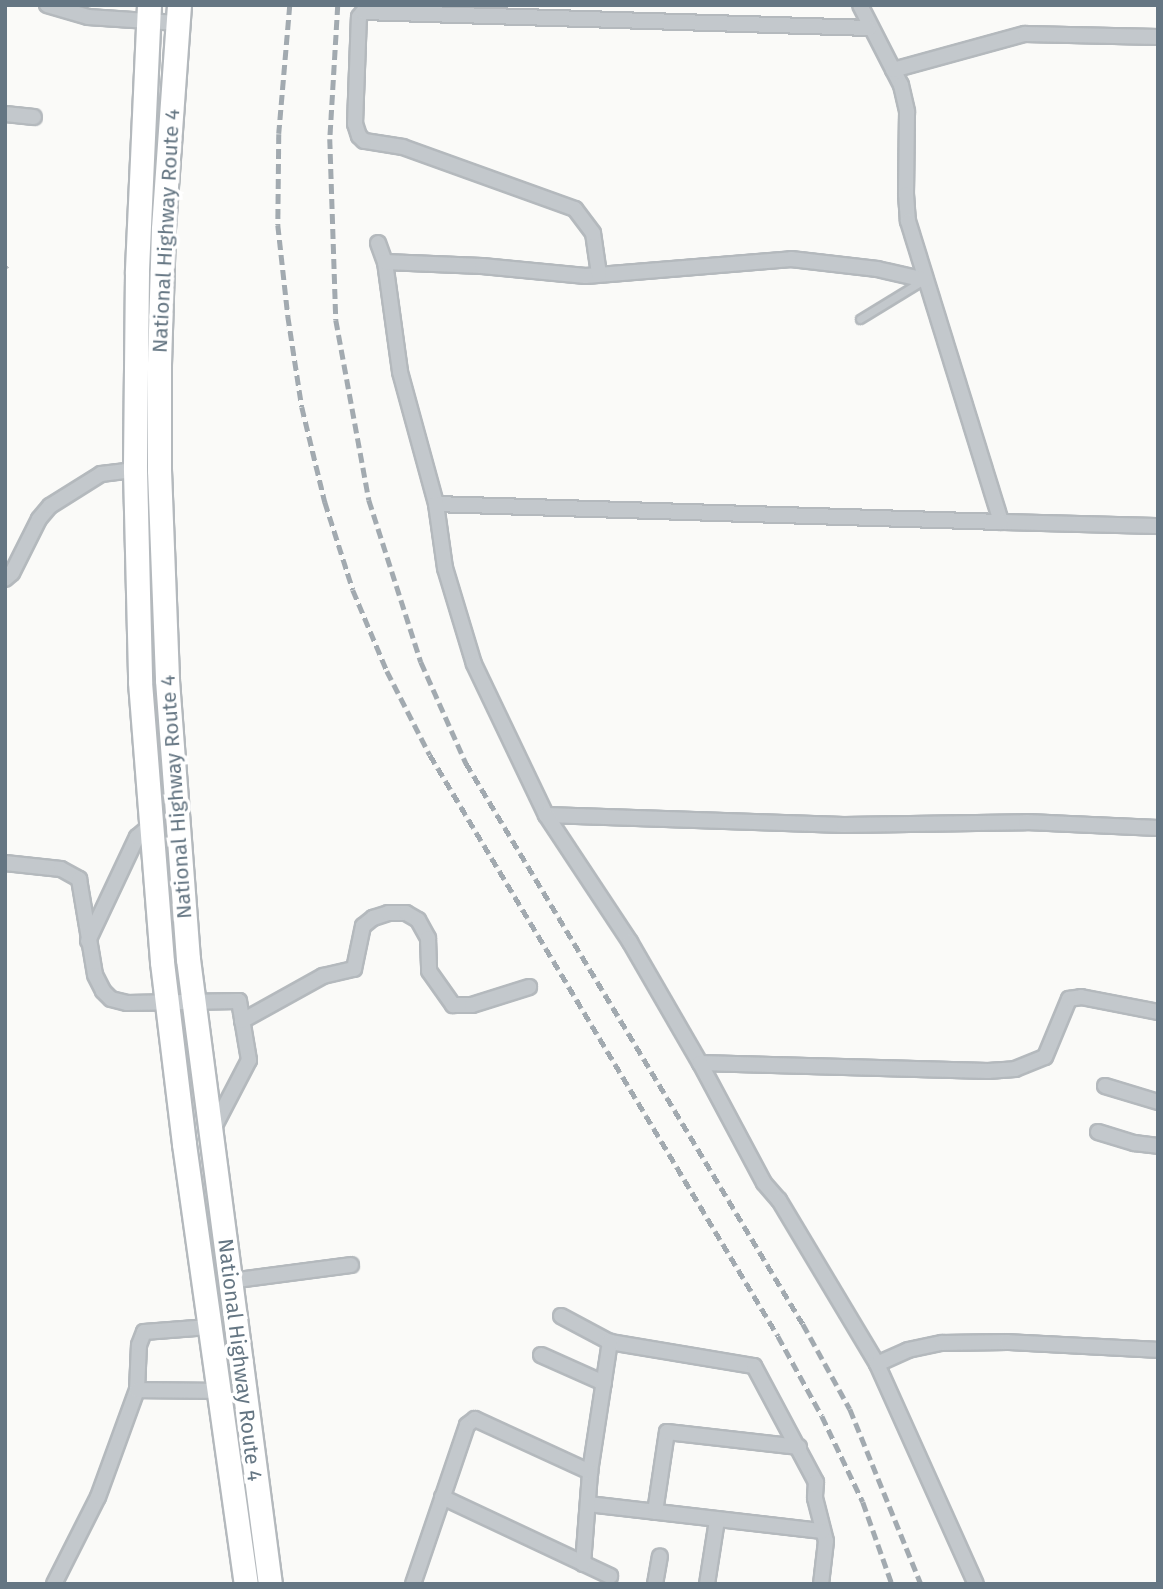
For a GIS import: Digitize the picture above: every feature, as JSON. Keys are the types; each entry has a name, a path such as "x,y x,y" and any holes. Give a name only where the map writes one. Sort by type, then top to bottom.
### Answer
{"highway":[{"name":"National Highway Route 4","path":"148,14 138,229 135,470 140,682 167,1004 246,1584"},
{"name":"National Highway Route 4","path":"179,14 163,229 159,470 164,639 175,807 195,1003 210,1136 270,1584"}],"street":[{"path":"47,5 88,17 179,14"},
{"path":"860,5 901,85 907,113 906,206 925,280 1001,522"},
{"path":"599,274 593,233 575,209 402,147 364,141 359,136 355,124 359,17 363,8 869,27"},
{"path":"892,70 1025,34 1158,37"},
{"path":"5,114 34,117"},
{"path":"378,243 385,262 400,372 436,505 445,568 474,664 546,815 630,942 700,1063 764,1183 779,1200 877,1364 976,1584"},
{"path":"385,262 482,266 560,275 774,259 856,266 925,280"},
{"path":"5,579 12,573 39,519 50,506 101,474 135,470"},
{"path":"436,505 1158,526"},
{"path":"546,815 844,825 1026,822 1158,828"},
{"path":"88,940 137,837 150,826"},
{"path":"5,863 61,869 76,876 82,889 95,975 106,995 127,1003 239,1001 248,1060 210,1136"},
{"path":"242,1021 324,976 354,969 363,926 373,918 388,913 406,913 418,920 428,939 429,971 453,1005 472,1005 529,987"},
{"path":"700,1063 988,1071 1015,1069 1045,1057 1069,999 1081,997 1158,1012"},
{"path":"1105,1086 1158,1102"},
{"path":"1098,1132 1134,1143 1158,1146"},
{"path":"230,1281 351,1265"},
{"path":"561,1316 610,1342 754,1366 816,1482 815,1498 822,1531 827,1541 821,1584"},
{"path":"54,1584 98,1497 137,1391 139,1345 145,1332 209,1327"},
{"path":"583,1564 590,1472 610,1342"},
{"path":"877,1364 908,1350 942,1343 1007,1342 1158,1350"},
{"path":"541,1355 604,1383"},
{"path":"137,1391 219,1391"},
{"path":"413,1584 467,1425 475,1419 590,1472"},
{"path":"655,1512 667,1433 799,1447"},
{"path":"442,1497 610,1576"},
{"path":"587,1504 822,1531"},
{"path":"707,1584 717,1520"},
{"path":"655,1584 660,1556"}],"lane":[{"path":"860,319 925,280"}],"railway":[{"path":"290,5 279,134 278,225 302,407 325,502 353,590 387,671 430,755 778,1336 822,1416 863,1502 892,1584"},
{"path":"338,5 330,139 336,320 369,500 421,662 466,763 803,1324 850,1409 921,1584"}]}
